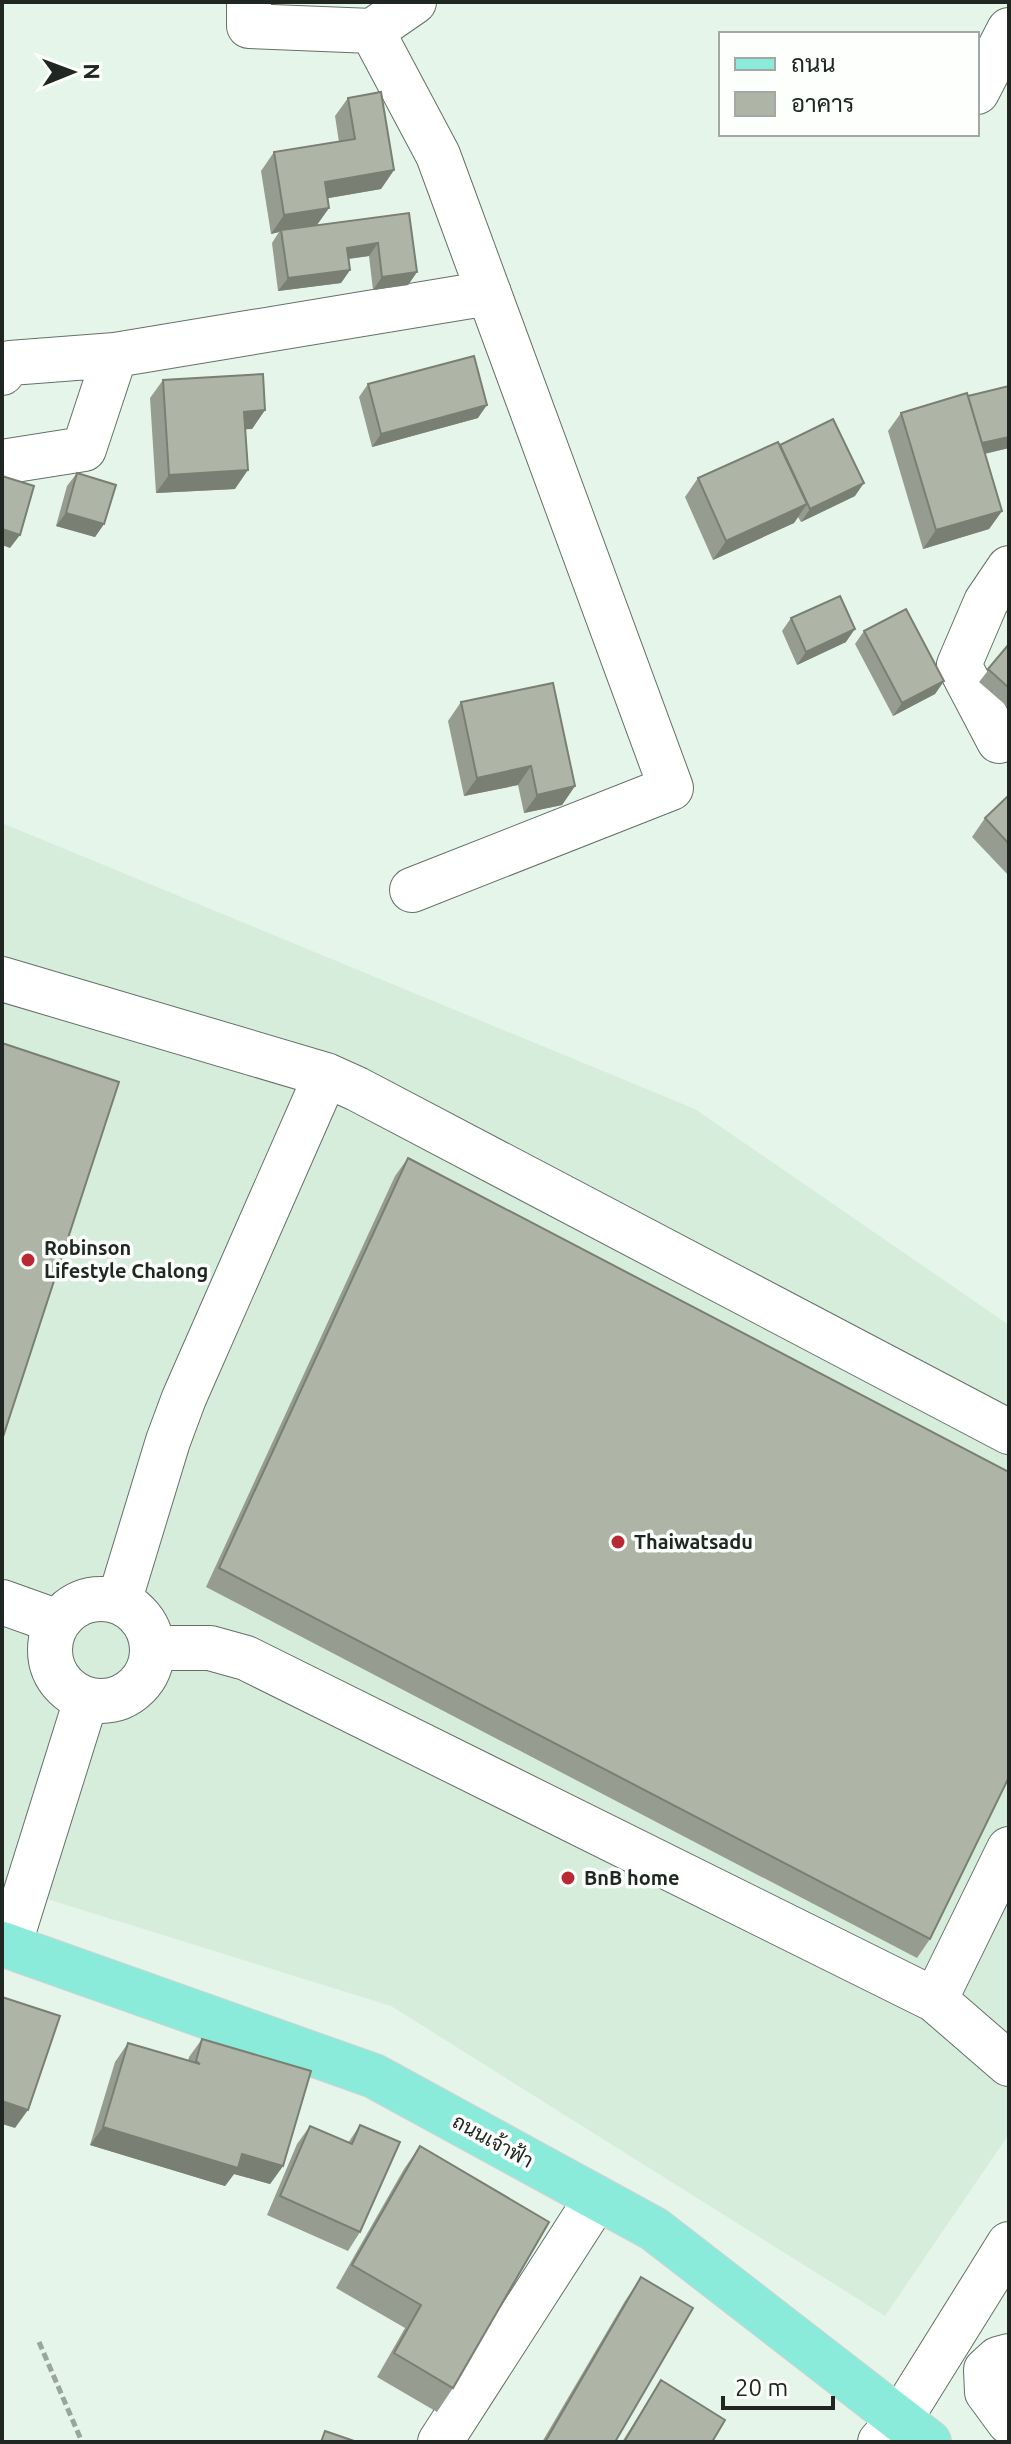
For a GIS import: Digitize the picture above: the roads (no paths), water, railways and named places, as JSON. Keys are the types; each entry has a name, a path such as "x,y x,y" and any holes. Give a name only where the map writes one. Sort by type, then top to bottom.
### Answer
{"main road":[{"name":"ถนนเจ้าฟ้า","path":"5,1945 374,2076 654,2229 903,2434"}],"street":[{"path":"249,2 249,26 372,31 414,2"},
{"path":"979,88 1009,30"},
{"path":"372,31 438,155 671,788 412,890"},
{"path":"2,373 10,363 115,355 489,293"},
{"path":"2,462 84,449 115,355"},
{"path":"1009,568 986,602 959,665 999,741 1009,738"},
{"path":"2,979 326,1075 1009,1432"},
{"path":"119,1602 184,1398 326,1075"},
{"path":"102,1598 132,1609 150,1633 150,1664 143,1679 132,1691 102,1702 86,1700 72,1692 61,1682 53,1668 51,1637 58,1622 70,1609 85,1601 102,1598"},
{"path":"2,1602 58,1622"},
{"path":"152,1648 210,1648 246,1658 935,2000 1009,2064"},
{"path":"5,1945 86,1700"},
{"path":"935,2000 1009,1849"},
{"path":"440,2442 597,2198"},
{"path":"903,2434 1009,2244"},
{"path":"1009,2356 998,2359 986,2370 987,2392 1009,2422"}],"place":[{"name":"Robinson Lifestyle Chalong","path":"28,1260"},
{"name":"Thaiwatsadu","path":"618,1542"},
{"name":"BnB home","path":"568,1878"}]}
